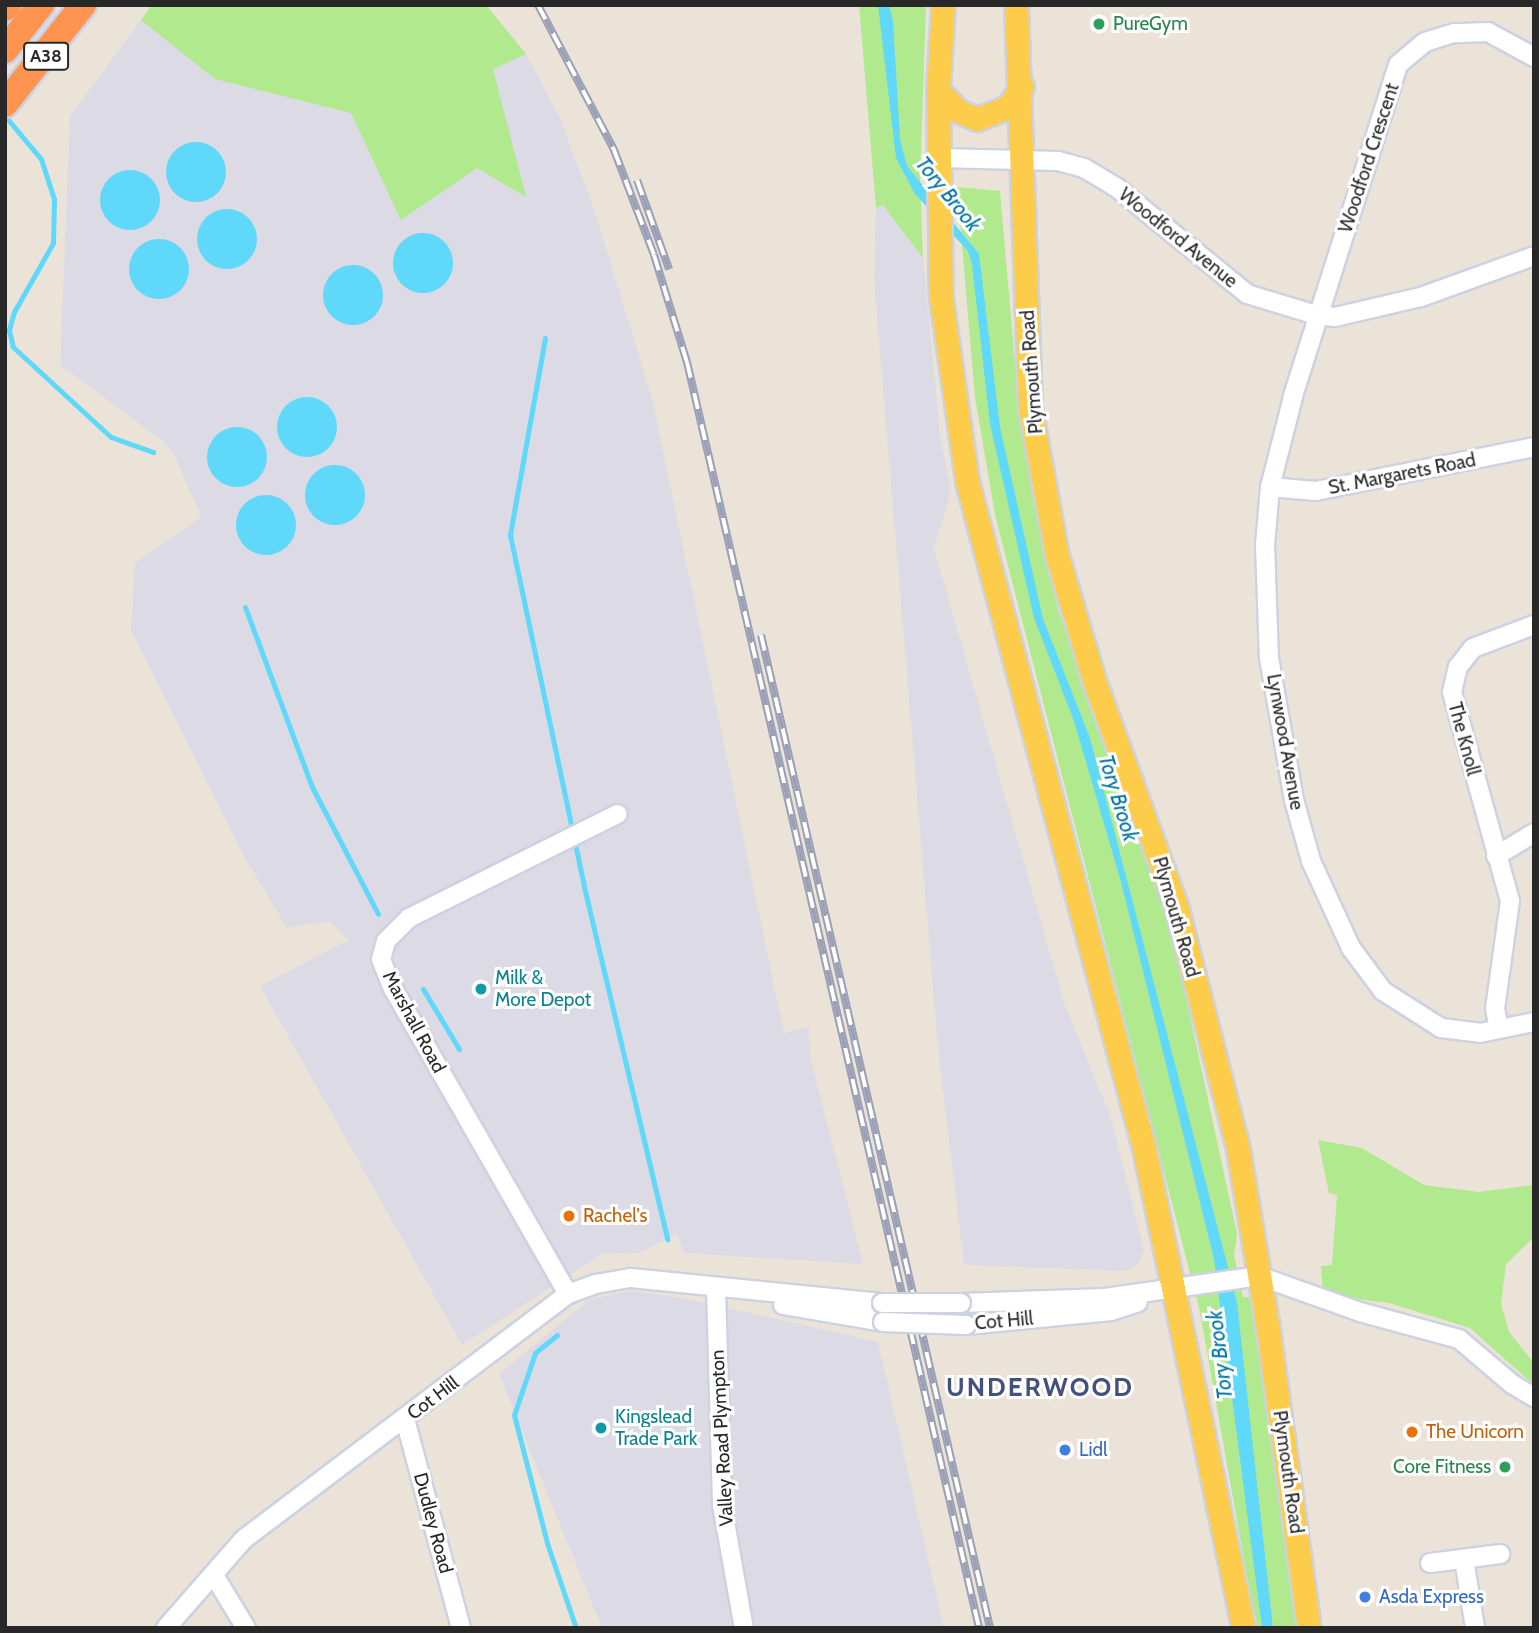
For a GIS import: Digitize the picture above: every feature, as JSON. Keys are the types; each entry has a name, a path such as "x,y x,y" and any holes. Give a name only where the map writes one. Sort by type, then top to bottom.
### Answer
{"highway":[{"name":"A38","path":"5,50 41,5"},
{"name":"A38","path":"5,104 83,5"}],"main road":[{"path":"943,5 937,90 941,298 967,481 1144,1148 1243,1628"},
{"name":"Plymouth Road","path":"1016,5 1025,159 1030,407 1057,555 1094,680 1176,905 1238,1149 1248,1278 1309,1628"},
{"path":"937,90 958,111 977,119 1008,107 1022,86"}],"street":[{"name":"Woodford Crescent","path":"1316,315 1398,65 1425,42 1454,33 1488,32 1534,57"},
{"name":"Woodford Avenue","path":"939,158 1025,159 1084,168 1116,187 1247,293 1316,315 1335,317 1421,297 1534,256"},
{"name":"Lynwood Avenue","path":"1316,315 1270,487 1265,545 1269,658 1294,800 1328,905 1374,981 1399,1005 1441,1028 1463,1033 1499,1030 1534,1022"},
{"name":"St. Margarets Road","path":"1270,487 1316,491 1534,447"},
{"name":"The Knoll","path":"1499,1030 1495,1009 1510,901 1452,692 1458,667 1473,648 1534,625"},
{"name":"Marshall Road","path":"568,1294 393,989 381,959 386,941 409,918 618,814"},
{"path":"1496,856 1534,834"},
{"name":"Cot Hill","path":"166,1628 215,1577 244,1539 568,1294 596,1283 631,1278 749,1294 882,1303 961,1303 1105,1298 1248,1278"},
{"path":"1248,1278 1459,1339 1512,1384 1534,1396"},
{"name":"Valley Road Plympton","path":"716,1288 722,1505 744,1628"},
{"name":"Cot Hill","path":"749,1294 788,1307 883,1322 966,1325 1111,1311 1174,1289"},
{"name":"Dudley Road","path":"405,1419 461,1628"},
{"path":"1430,1563 1500,1554"},
{"path":"1464,1559 1475,1628"},
{"path":"215,1577 246,1628"}],"shaded area":[{"path":"152,5 486,5 526,54 559,116 595,212 653,402 784,1033 809,1027 810,1056 863,1264 684,1253 677,1234 639,1253 602,1254 462,1345 260,986 349,940 330,921 287,928 240,849 131,630 135,563 201,517 175,456 163,441 60,365 70,116"},
{"path":"883,205 923,258 940,434 951,492 934,548 1065,1006 1111,1117 1144,1250 1138,1265 1124,1271 964,1265 938,1050 874,279 876,208"},
{"path":"631,1291 688,1299 878,1342 944,1628 602,1628 499,1374 590,1299"}],"green space":[{"path":"152,5 486,5 526,54 493,69 526,197 477,168 401,220 351,113 215,79 141,20"},
{"path":"859,5 926,5 920,181 923,258 883,205 876,208"},
{"path":"957,187 1000,191 1018,398 1058,610 1154,869 1173,937 1237,1234 1234,1255 1243,1297 1251,1297 1297,1628 1256,1628 1200,1312 995,515 975,397"},
{"path":"1318,1140 1362,1148 1424,1185 1479,1192 1534,1185 1534,1237 1506,1264 1501,1304 1509,1332 1534,1363 1534,1385 1470,1328 1389,1303 1323,1295 1321,1266 1332,1265 1337,1195 1329,1193"}],"water":[{"path":"878,5 889,5 893,21 900,139 907,166 979,254 1000,427 1043,619 1090,738 1237,1302 1273,1628 1262,1628 1214,1259 1121,882 1074,721 1034,618 990,424 972,264 968,251 915,194 896,158"},
{"path":"196,142 217,151 226,172 217,193 196,202 175,193 166,172 175,151"},
{"path":"130,170 151,179 160,200 151,221 130,230 109,221 100,200 109,179"},
{"path":"227,209 248,218 257,239 248,260 227,269 206,260 197,239 206,218"},
{"path":"423,233 444,242 453,263 444,284 423,293 402,284 393,263 402,242"},
{"path":"159,239 180,248 189,269 180,290 159,299 138,290 129,269 138,248"},
{"path":"353,265 374,274 383,295 374,316 353,325 332,316 323,295 332,274"},
{"path":"307,397 328,406 337,427 328,448 307,457 286,448 277,427 286,406"},
{"path":"237,427 258,436 267,457 258,478 237,487 216,478 207,457 216,436"},
{"path":"335,465 356,474 365,495 356,516 335,525 314,516 305,495 314,474"},
{"path":"266,495 287,504 296,525 287,546 266,555 245,546 236,525 245,504"}],"waterway":[{"path":"5,116 41,159 54,199 53,243 14,312 9,330 13,347 111,437 153,452"},
{"path":"545,338 510,535 585,891 667,1239"},
{"path":"245,607 312,787 378,914"},
{"path":"423,989 459,1049"},
{"path":"557,1335 535,1353 514,1415 547,1543 576,1628"}],"railway":[{"path":"538,5 614,150 654,255 687,362 979,1628"},
{"path":"637,180 669,269"},
{"path":"761,635 990,1628"}],"place":[{"name":"PureGym","path":"1099,24"},
{"name":"Milk & More Depot","path":"481,989"},
{"name":"Rachel's","path":"569,1216"},
{"name":"Kingslead Trade Park","path":"601,1428"},
{"name":"The Unicorn","path":"1412,1432"},
{"name":"Lidl","path":"1065,1450"},
{"name":"Core Fitness","path":"1505,1467"},
{"name":"Asda Express","path":"1365,1597"}],"district":[{"name":"UNDERWOOD","path":"1040,1388"}],"water label":[{"name":"Tory Brook","path":"948,194"},
{"name":"Tory Brook","path":"1118,798"},
{"name":"Tory Brook","path":"1220,1355"}]}
